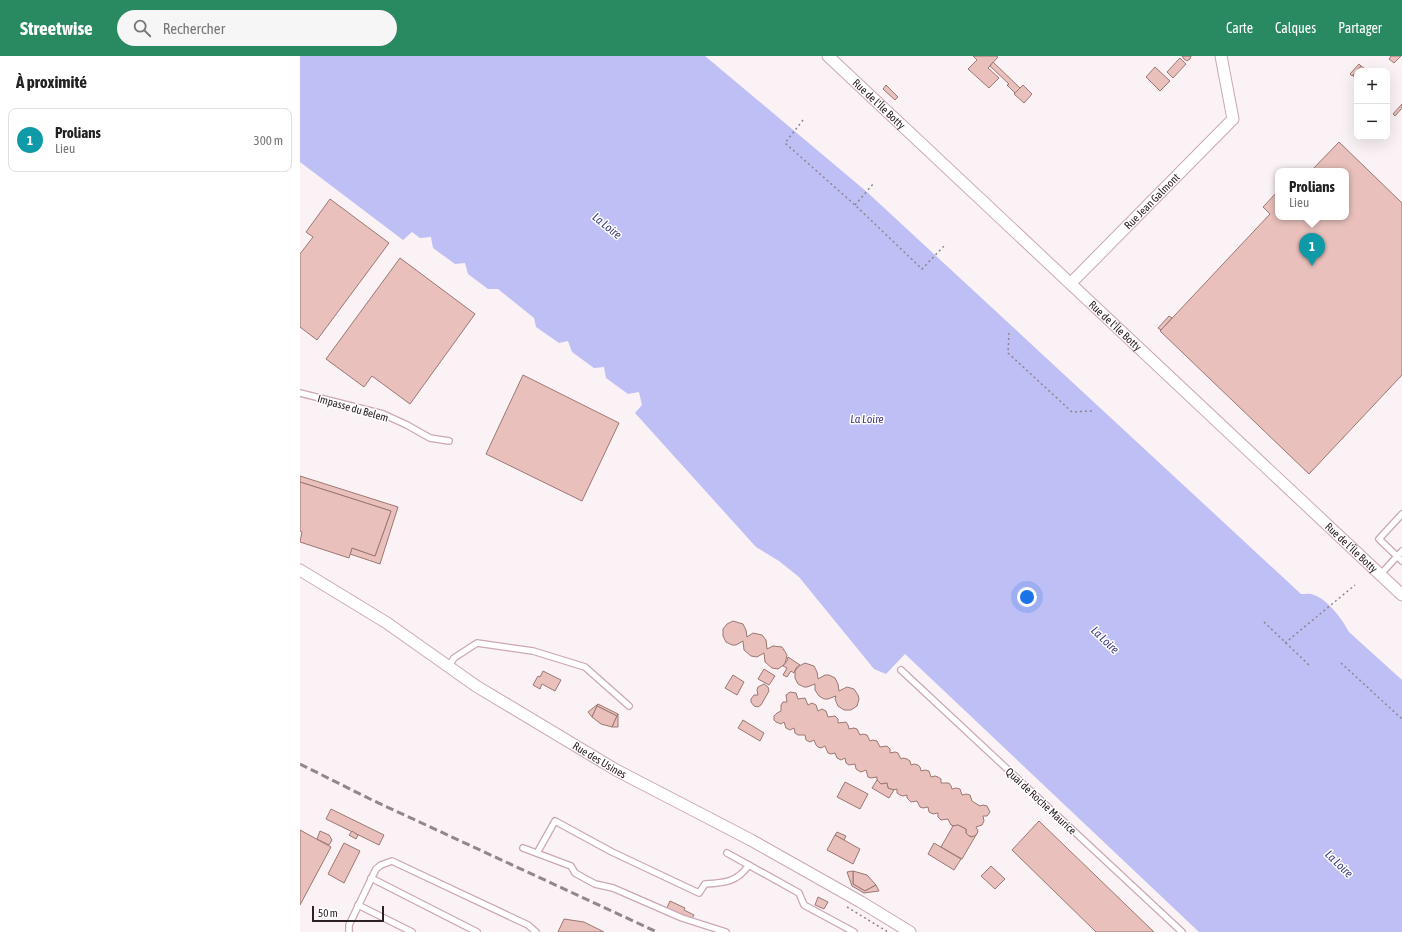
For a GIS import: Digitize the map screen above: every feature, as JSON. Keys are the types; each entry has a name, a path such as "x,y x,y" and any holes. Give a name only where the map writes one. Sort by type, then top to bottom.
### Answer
{"street":[{"name":"Rue de l'Île Botty","path":"828,56 1402,595"},
{"name":"Rue Jean Galmont","path":"1071,283 1233,119 1221,56"},
{"name":"Rue des Usines","path":"300,570 387,623 476,686 616,770 751,840 861,902 910,932"}],"lane":[{"name":"Impasse du Belem","path":"300,393 383,414 430,438 449,441"},
{"path":"1400,559 1379,539 1402,514"},
{"path":"1380,574 1400,559 1402,552"},
{"path":"448,666 454,658 477,643 533,651 585,667 629,706"},
{"name":"Quai de Roche Maurice","path":"901,670 1182,932"},
{"path":"537,853 554,821 624,858 699,893 706,884 729,882 742,874 749,865"},
{"path":"523,848 571,866 576,873 595,884 613,888 682,918 726,932"},
{"path":"727,853 799,893 804,905 854,932"},
{"path":"350,932 348,925 376,869 381,865 392,861 528,925 536,932"},
{"path":"371,878 477,932"},
{"path":"358,905 412,932"}],"path":[{"path":"803,120 785,142 855,205 922,269 944,246"},
{"path":"855,205 874,183"},
{"path":"1009,333 1008,353 1072,412 1092,411"},
{"path":"1285,643 1355,585"},
{"path":"1264,622 1310,666"},
{"path":"1341,663 1402,719"}],"water":[{"name":"La Loire","path":"300,56 705,56 867,192 1301,594 1313,594 1329,605 1339,616 1349,632 1402,680 1402,932 1199,932 905,654 886,674 874,669 799,577 779,561 756,547 635,413 642,405 639,392 628,394 606,378 604,367 594,368 572,352 568,341 559,343 536,327 534,318 498,289 488,289 468,274 465,263 455,264 433,248 431,237 420,238 412,232 403,240 300,162"}],"building":[{"path":"973,56 998,57 988,68 999,78 989,88 968,69 977,60"},
{"path":"1182,56 1191,56 1187,61"},
{"path":"1391,56 1401,56 1394,63 1389,59"},
{"path":"1180,58 1186,64 1173,78 1167,72"},
{"path":"993,62 1020,88 1015,93 1007,85 1009,84 990,66"},
{"path":"1359,64 1361,66 1359,68 1355,68"},
{"path":"1155,67 1170,81 1160,91 1146,77"},
{"path":"1354,70 1354,74 1352,76 1350,74"},
{"path":"886,85 898,97 895,100 883,89"},
{"path":"1023,85 1032,94 1024,103 1014,94"},
{"path":"1402,104 1402,108 1395,116 1393,114"},
{"path":"1339,142 1402,203 1402,375 1309,474 1160,331 1270,214 1263,207 1275,194 1275,220 1349,220 1349,168 1314,168"},
{"path":"330,199 389,243 317,340 300,327 300,254 313,237 306,232"},
{"path":"400,258 475,314 410,404 372,376 364,387 326,359"},
{"path":"1169,316 1172,318 1161,330 1158,328"},
{"path":"523,375 619,423 582,501 486,454"},
{"path":"300,476 398,507 380,564 350,554 352,548 375,556 391,511 300,482"},
{"path":"300,482 391,511 375,556 352,548 349,558 300,542 302,532 300,531"},
{"path":"733,621 743,624 747,637 753,633 762,635 766,640 767,649 773,646 782,647 787,655 785,664 778,669 772,668 765,662 764,653 757,657 751,656 744,650 743,641 736,645 726,642 723,636 723,629 727,624"},
{"path":"788,657 800,665 796,668 794,673 791,671 787,677 783,675 787,668 783,666"},
{"path":"805,663 814,666 818,679 825,675 835,678 839,691 847,687 854,689 859,699 857,706 851,710 844,710 838,706 835,699 836,696 824,699 819,696 815,690 815,684 804,687 798,684 795,678 795,671 799,666"},
{"path":"764,669 775,676 769,685 758,679"},
{"path":"543,671 561,680 555,691 542,684 540,689 533,685"},
{"path":"733,675 744,682 737,695 725,688"},
{"path":"764,684 768,687 769,691 761,705 758,707 754,706 751,699 754,695 758,695 758,687"},
{"path":"790,692 796,693 798,699 805,698 808,705 812,703 816,705 818,711 822,709 826,711 828,717 835,716 838,719 838,723 846,722 849,729 857,729 860,735 867,735 870,741 877,741 880,747 887,746 890,749 890,753 898,753 901,759 907,759 910,761 911,765 918,765 921,771 929,771 931,777 935,776 941,779 941,783 949,783 952,789 960,789 962,795 970,795 972,801 980,806 987,806 990,812 987,816 983,816 984,821 982,825 976,827 978,831 977,834 974,837 969,836 966,833 966,829 958,825 951,825 948,819 941,820 938,817 938,813 933,814 929,812 928,807 920,807 917,801 911,802 907,798 907,795 900,795 897,793 897,789 892,790 888,788 887,783 881,784 877,781 877,777 868,777 866,770 861,772 859,771 856,769 855,764 849,765 846,763 845,758 841,760 837,758 835,753 828,753 825,746 821,748 818,747 814,740 810,742 806,740 805,735 798,735 795,733 794,728 790,730 786,728 784,722 781,724 776,722 774,720 774,716 781,711 781,705 783,702 787,702 786,695"},
{"path":"598,704 597,706 592,717 588,712"},
{"path":"598,704 618,714 617,716 597,706"},
{"path":"597,706 617,716 612,727 601,724 592,717"},
{"path":"618,714 618,727 612,727 617,716"},
{"path":"743,720 764,733 760,741 738,728"},
{"path":"877,780 881,784 887,783 888,788 894,790 889,798 872,788"},
{"path":"845,782 868,794 860,809 837,797"},
{"path":"331,809 384,835 379,845 326,819"},
{"path":"1039,821 1154,932 1096,932 1012,850"},
{"path":"958,825 966,829 966,833 969,836 972,837 976,835 962,859 941,847 953,826"},
{"path":"300,830 331,847 300,905"},
{"path":"320,831 329,835 332,840 329,845 317,839"},
{"path":"352,831 358,835 356,839 349,835"},
{"path":"837,832 846,836 844,840 835,835"},
{"path":"835,835 860,849 853,864 827,850"},
{"path":"344,843 360,851 344,883 328,874"},
{"path":"934,843 961,859 954,870 928,854"},
{"path":"991,866 1005,879 995,889 981,876"},
{"path":"853,871 867,875 876,885 865,891 853,884"},
{"path":"853,871 853,884 865,891 876,885 879,891 864,893 852,886 847,872"},
{"path":"818,897 828,902 824,909 815,905"},
{"path":"670,901 685,908 684,910 694,915 691,920 666,910"},
{"path":"564,919 584,922 604,932 558,932"}],"railway":[{"path":"300,764 372,800 657,932"}],"place":[{"name":"Prolians","path":"1312,266"}]}
